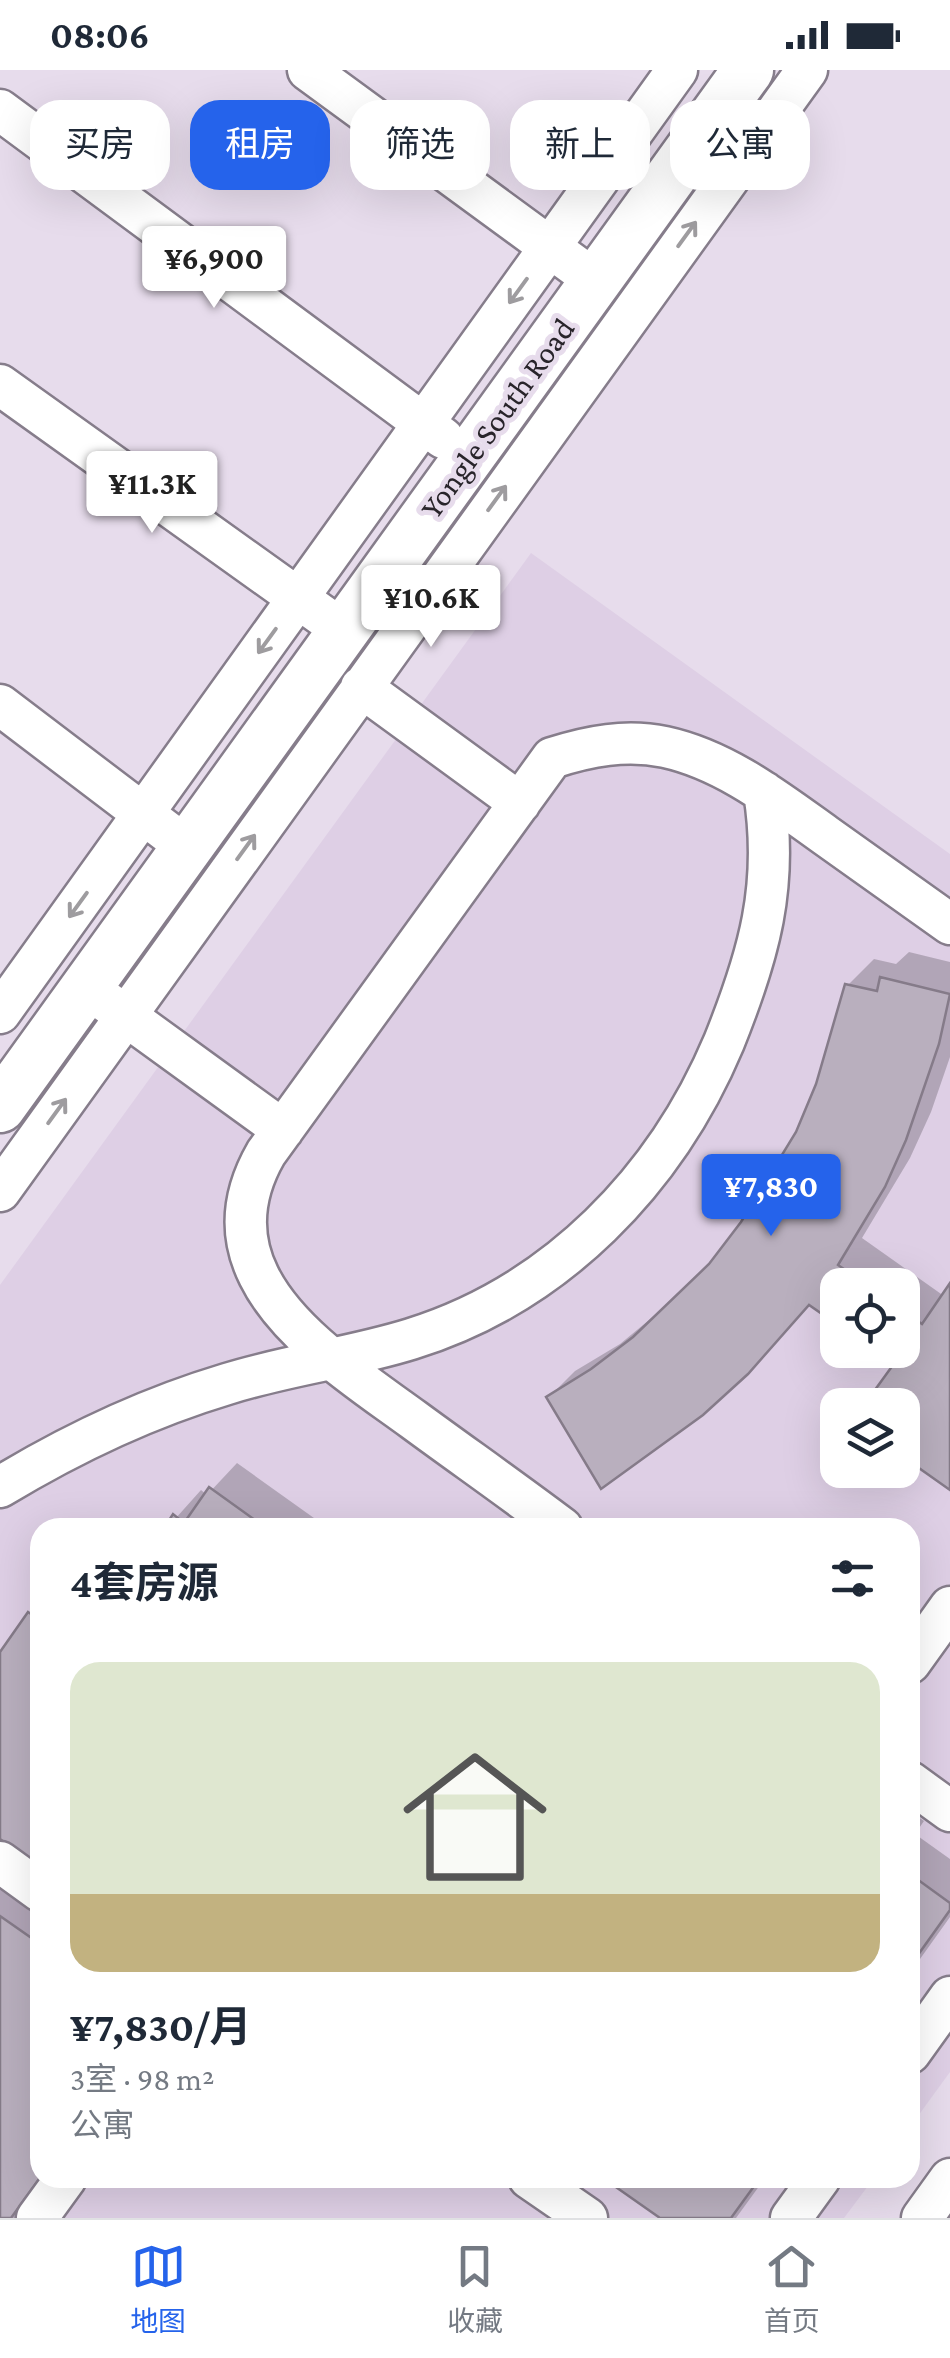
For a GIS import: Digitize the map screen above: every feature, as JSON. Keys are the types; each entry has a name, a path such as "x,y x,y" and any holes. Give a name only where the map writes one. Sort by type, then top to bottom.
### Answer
{"main road":[{"name":"Yongle South Road","path":"0,1107 106,1002 188,847 748,70"}],"street":[{"path":"308,70 596,281"},
{"path":"6,991 143,814 677,70"},
{"path":"0,1191 106,1002 361,688 807,70"},
{"path":"0,110 469,457"},
{"path":"0,385 344,630"},
{"path":"361,688 520,803"},
{"path":"0,705 188,847"},
{"path":"536,1518 364,1383 289,1320 272,1298 258,1274 246,1238 248,1194 255,1173 283,1130 552,758 606,744 663,746 690,754 764,792 950,924"},
{"path":"0,1487 71,1447 173,1402 226,1384 414,1338 465,1318 525,1286 599,1228 666,1150 710,1074 730,1028 764,923 771,864 764,792"},
{"path":"106,1002 283,1130"},
{"path":"920,1648 950,1607"},
{"path":"920,1790 950,1812"},
{"path":"0,1862 30,1883"},
{"path":"920,2039 950,1997"},
{"path":"922,2218 950,2179"},
{"path":"38,2218 59,2188"},
{"path":"544,2188 587,2218"},
{"path":"791,2218 813,2188"}],"shaded area":[{"path":"531,553 950,854 950,2072 920,2113 920,1518 30,1518 30,2188 866,2188 844,2218 0,2218 0,1285"}],"building":[{"path":"880,977 950,994 939,1044 906,1140 885,1187 838,1265 842,1268 820,1268 820,1313 809,1305 748,1374 703,1415 601,1489 546,1397 633,1337 709,1264 741,1222 796,1132 816,1084 845,984 877,991"},
{"path":"950,1283 950,1490 920,1469 920,1388 876,1388 891,1368 920,1368 922,1324"},
{"path":"209,1487 252,1518 187,1518"},
{"path":"30,1613 30,1860 0,1839 0,1652"},
{"path":"920,1881 950,1903 950,1910 920,1952"},
{"path":"0,1916 30,1937 33,2188 11,2218 0,2218"},
{"path":"617,2188 753,2188 731,2218 660,2218"}]}
